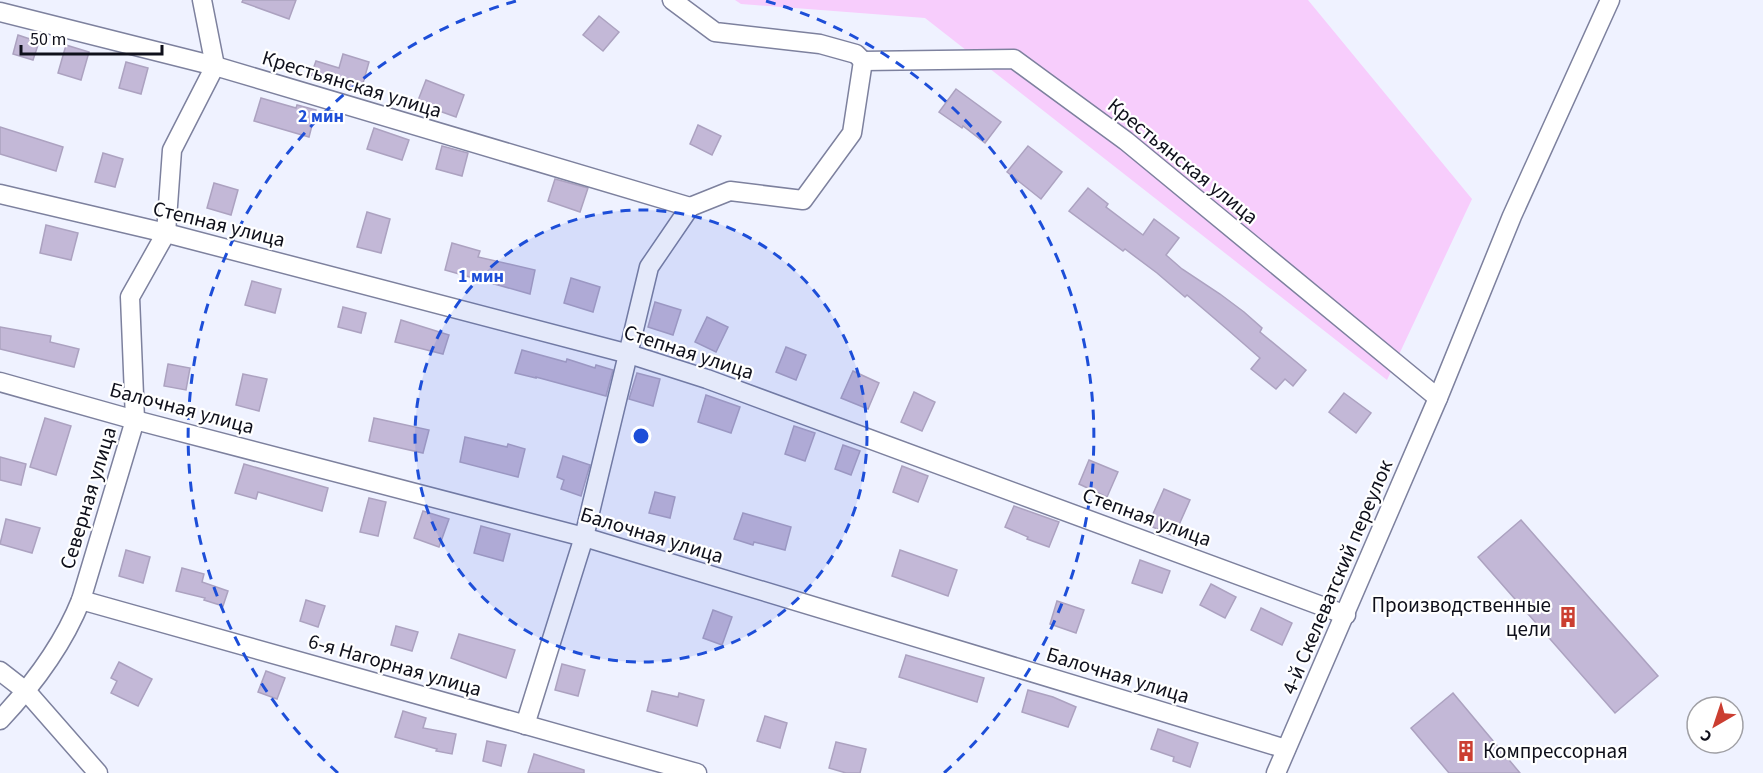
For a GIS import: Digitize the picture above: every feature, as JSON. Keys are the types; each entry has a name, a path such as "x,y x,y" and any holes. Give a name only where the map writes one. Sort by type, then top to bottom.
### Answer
{"street":[{"path":"202,0 215,66"},
{"path":"525,725 584,537 650,267 690,207 730,191 803,200 852,132 863,61 856,54 820,44 715,32 672,0"},
{"name":"4-й Скелеватский переулок","path":"1276,773 1438,398 1512,216 1610,0"},
{"name":"Крестьянская улица","path":"0,12 215,66 690,207"},
{"name":"Крестьянская улица","path":"863,61 1014,59 1126,141 1438,398"},
{"name":"Северная улица","path":"0,720 27,692 71,625 81,600 135,420 130,297 166,233 172,150 215,66"},
{"name":"Степная улица","path":"0,194 166,233 629,354 718,383 1346,615"},
{"name":"Балочная улица","path":"0,382 135,420 584,537 1286,749"},
{"name":"6-я Нагорная улица","path":"81,600 697,773"},
{"path":"0,671 27,692 98,773"}],"shaded area":[{"path":"735,0 1308,0 1472,199 1387,380 925,18 741,4"}],"building":[{"path":"243,0 296,0 289,19 242,2"},
{"path":"599,16 619,32 603,51 583,35"},
{"path":"18,35 39,42 33,60 13,54"},
{"path":"66,45 89,52 81,80 58,73"},
{"path":"343,54 369,62 361,90 311,75 316,61 339,68"},
{"path":"126,62 148,68 141,94 119,88"},
{"path":"426,80 464,95 456,117 417,103"},
{"path":"956,89 1001,122 985,143 963,126 962,128 939,112"},
{"path":"261,98 296,108 297,105 316,110 309,137 254,121"},
{"path":"698,125 721,136 712,155 690,144"},
{"path":"0,127 63,147 56,171 0,154"},
{"path":"374,128 409,140 402,160 367,149"},
{"path":"442,146 468,153 462,176 436,169"},
{"path":"1028,146 1062,172 1041,199 1007,172"},
{"path":"103,153 123,159 115,187 95,182"},
{"path":"555,179 588,188 580,212 548,201"},
{"path":"214,183 238,190 231,215 207,208"},
{"path":"1088,188 1108,204 1106,207 1143,235 1154,219 1179,238 1166,255 1182,269 1244,312 1262,328 1260,332 1306,370 1293,386 1285,379 1276,389 1251,369 1260,358 1228,330 1187,295 1185,297 1125,249 1123,251 1069,211"},
{"path":"367,212 390,219 381,253 357,247"},
{"path":"46,225 78,233 71,260 40,253"},
{"path":"452,243 480,251 478,257 535,270 530,294 445,270"},
{"path":"571,278 600,287 593,312 564,303"},
{"path":"252,281 281,289 275,313 245,305"},
{"path":"655,302 681,310 673,335 648,327"},
{"path":"343,307 366,313 361,333 338,327"},
{"path":"707,317 728,327 716,352 695,342"},
{"path":"401,320 449,335 443,354 395,342"},
{"path":"0,327 51,336 50,342 79,349 74,367 0,349"},
{"path":"786,347 806,355 796,380 776,372"},
{"path":"522,350 566,362 567,359 595,368 596,365 613,370 606,396 515,373"},
{"path":"168,364 190,368 186,390 164,386"},
{"path":"853,371 879,383 868,409 841,398"},
{"path":"637,373 660,379 653,406 629,399"},
{"path":"243,374 267,379 259,411 236,405"},
{"path":"914,392 935,402 922,431 901,422"},
{"path":"1344,393 1371,413 1356,433 1329,412"},
{"path":"706,395 740,407 731,433 698,422"},
{"path":"45,418 71,426 56,475 30,467"},
{"path":"374,418 429,430 423,453 369,441"},
{"path":"794,426 815,433 805,461 785,454"},
{"path":"465,437 525,449 518,477 460,462"},
{"path":"843,445 860,451 851,475 835,469"},
{"path":"563,456 590,465 581,496 561,489 564,480 557,477"},
{"path":"0,457 26,464 21,485 0,480"},
{"path":"1089,460 1118,472 1107,497 1079,484"},
{"path":"244,464 328,488 322,511 258,492 256,499 235,493"},
{"path":"902,466 928,476 918,502 893,492"},
{"path":"1164,489 1190,500 1174,536 1148,525"},
{"path":"655,492 675,497 670,518 649,513"},
{"path":"369,498 386,502 378,536 360,532"},
{"path":"1014,506 1059,522 1049,547 1027,539 1028,537 1005,527"},
{"path":"423,511 449,519 439,547 414,538"},
{"path":"743,513 791,527 785,550 754,542 753,545 734,539"},
{"path":"6,519 40,528 32,553 0,544"},
{"name":"Производственные цели","path":"1521,520 1658,676 1615,713 1478,557"},
{"path":"481,526 510,534 503,561 474,553"},
{"path":"126,550 150,557 143,583 119,576"},
{"path":"900,550 957,570 948,596 892,576"},
{"path":"1140,560 1170,571 1162,593 1132,583"},
{"path":"182,568 204,574 202,582 228,591 223,606 204,600 205,598 176,591"},
{"path":"1211,584 1236,597 1225,618 1200,605"},
{"path":"306,600 325,606 318,627 300,621"},
{"path":"1057,601 1084,610 1076,633 1050,624"},
{"path":"1261,608 1292,623 1282,645 1251,630"},
{"path":"713,610 732,617 722,645 703,638"},
{"path":"396,626 418,632 412,651 391,645"},
{"path":"459,634 515,650 506,678 451,658"},
{"path":"906,655 984,678 977,702 899,677"},
{"path":"119,662 152,679 138,706 111,693 117,681 111,678"},
{"path":"562,664 585,670 578,696 555,690"},
{"path":"266,671 285,678 277,699 258,692"},
{"path":"1028,690 1076,707 1068,727 1022,712"},
{"path":"652,691 678,697 679,693 704,700 697,726 647,711"},
{"name":"Компрессорная","path":"1453,693 1520,773 1449,773 1411,728"},
{"path":"403,711 426,718 423,728 456,734 452,754 395,737"},
{"path":"765,716 787,723 780,748 757,741"},
{"path":"1158,729 1198,743 1190,767 1173,761 1174,757 1151,749"},
{"path":"487,741 506,745 501,766 483,761"},
{"path":"836,742 866,749 860,773 846,773 829,768"},
{"path":"534,754 584,770 584,773 528,773"}],"place":[{"name":"Производственные цели","path":"1568,617"},
{"name":"Компрессорная","path":"1466,751"}]}
